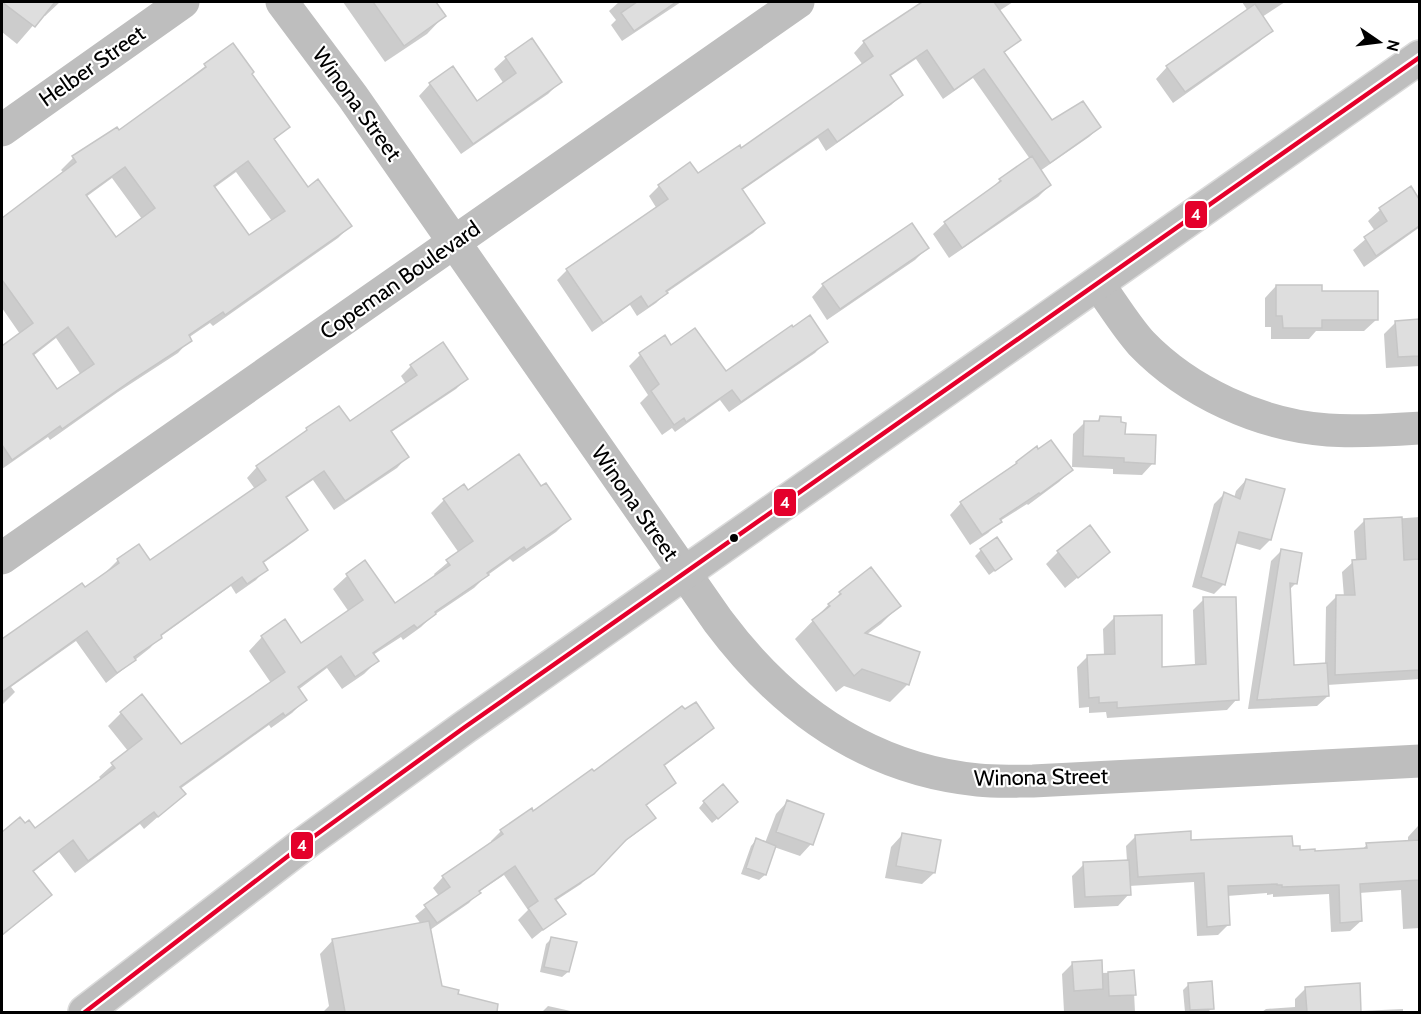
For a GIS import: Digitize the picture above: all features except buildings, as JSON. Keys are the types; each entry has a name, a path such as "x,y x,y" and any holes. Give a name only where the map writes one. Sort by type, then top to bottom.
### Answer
{"street":[{"name":"Helber Street","path":"2,130 183,2"},
{"name":"Winona Street","path":"282,2 352,97 735,643 764,676 795,705 843,737 883,756 918,768 968,778 1001,781 1419,761"},
{"name":"Copeman Boulevard","path":"2,558 798,2"},
{"path":"85,1012 166,948 357,805 1419,57"},
{"path":"1098,284 1132,332 1148,349 1188,380 1238,408 1282,422 1326,430 1419,428"}],"transit line":[{"name":"4","path":"85,1012 309,840 465,727 1420,57"}]}
